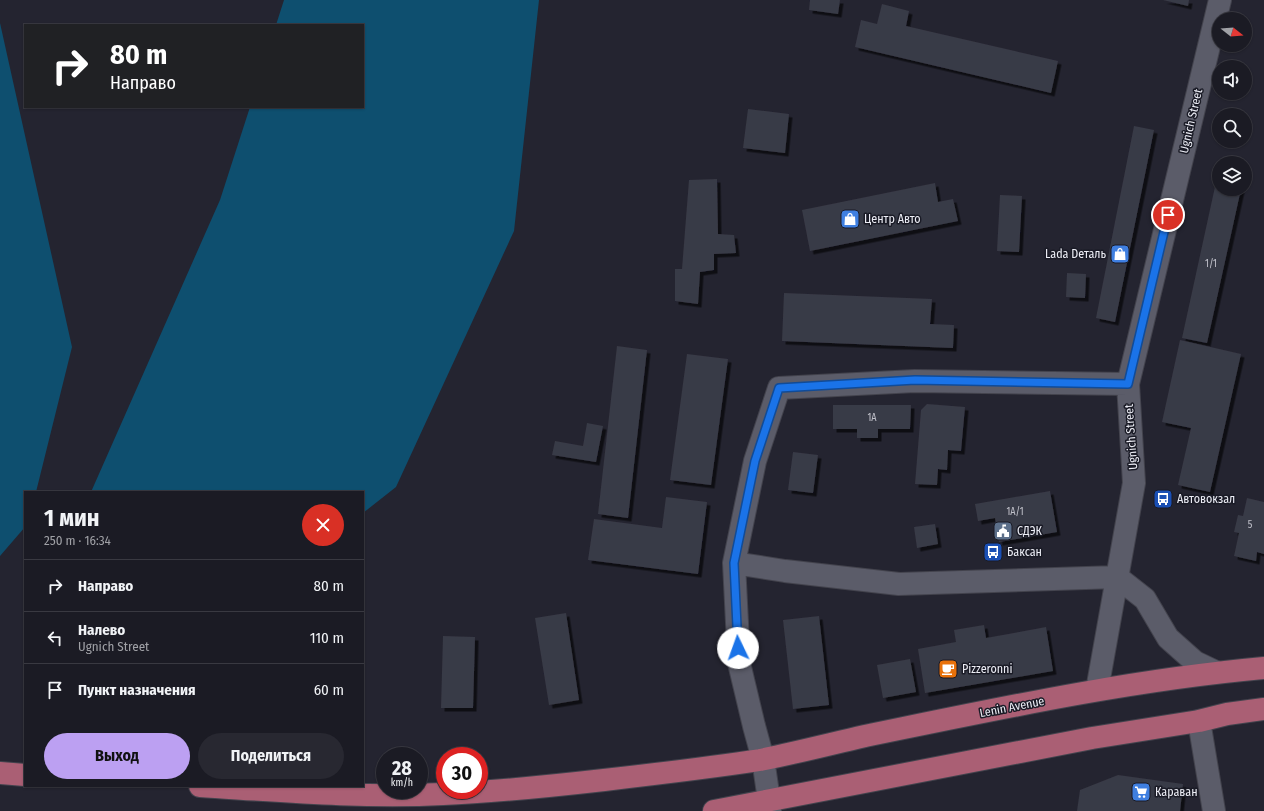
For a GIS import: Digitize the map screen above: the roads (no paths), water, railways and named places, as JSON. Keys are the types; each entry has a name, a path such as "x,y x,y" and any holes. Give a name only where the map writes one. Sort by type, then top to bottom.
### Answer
{"main road":[{"name":"Lenin Avenue","path":"217,787 377,795 511,791 692,770 763,759 871,735 1097,690 1216,672 1264,668"},
{"path":"714,811 770,805 1092,738 1199,721 1227,714 1264,709"},
{"path":"0,773 24,775"}],"street":[{"name":"Ugnich Street","path":"1097,690 1134,483 1128,384 1220,0"},
{"path":"770,805 763,759 739,663 734,563 755,461 779,388 915,380 1128,384"},
{"path":"734,563 785,572 899,584 1117,577 1146,599 1168,638 1195,662 1216,672"},
{"path":"1199,721 1214,811"}],"water":[{"path":"284,0 539,0 514,231 396,487 364,512 364,491 91,491 220,200 250,108 364,108 364,24 276,24"},
{"path":"0,23 72,347 36,491 24,491 24,528 0,556"}],"place":[{"name":"Центр Авто","path":"850,219"},
{"name":"Lada Dеталь","path":"1120,254"},
{"name":"Автовокзал","path":"1163,499"},
{"name":"СДЭК","path":"1003,531"},
{"name":"Баксан","path":"993,552"},
{"name":"Pizzeronni","path":"948,669"},
{"name":"Караван","path":"1141,792"}]}
